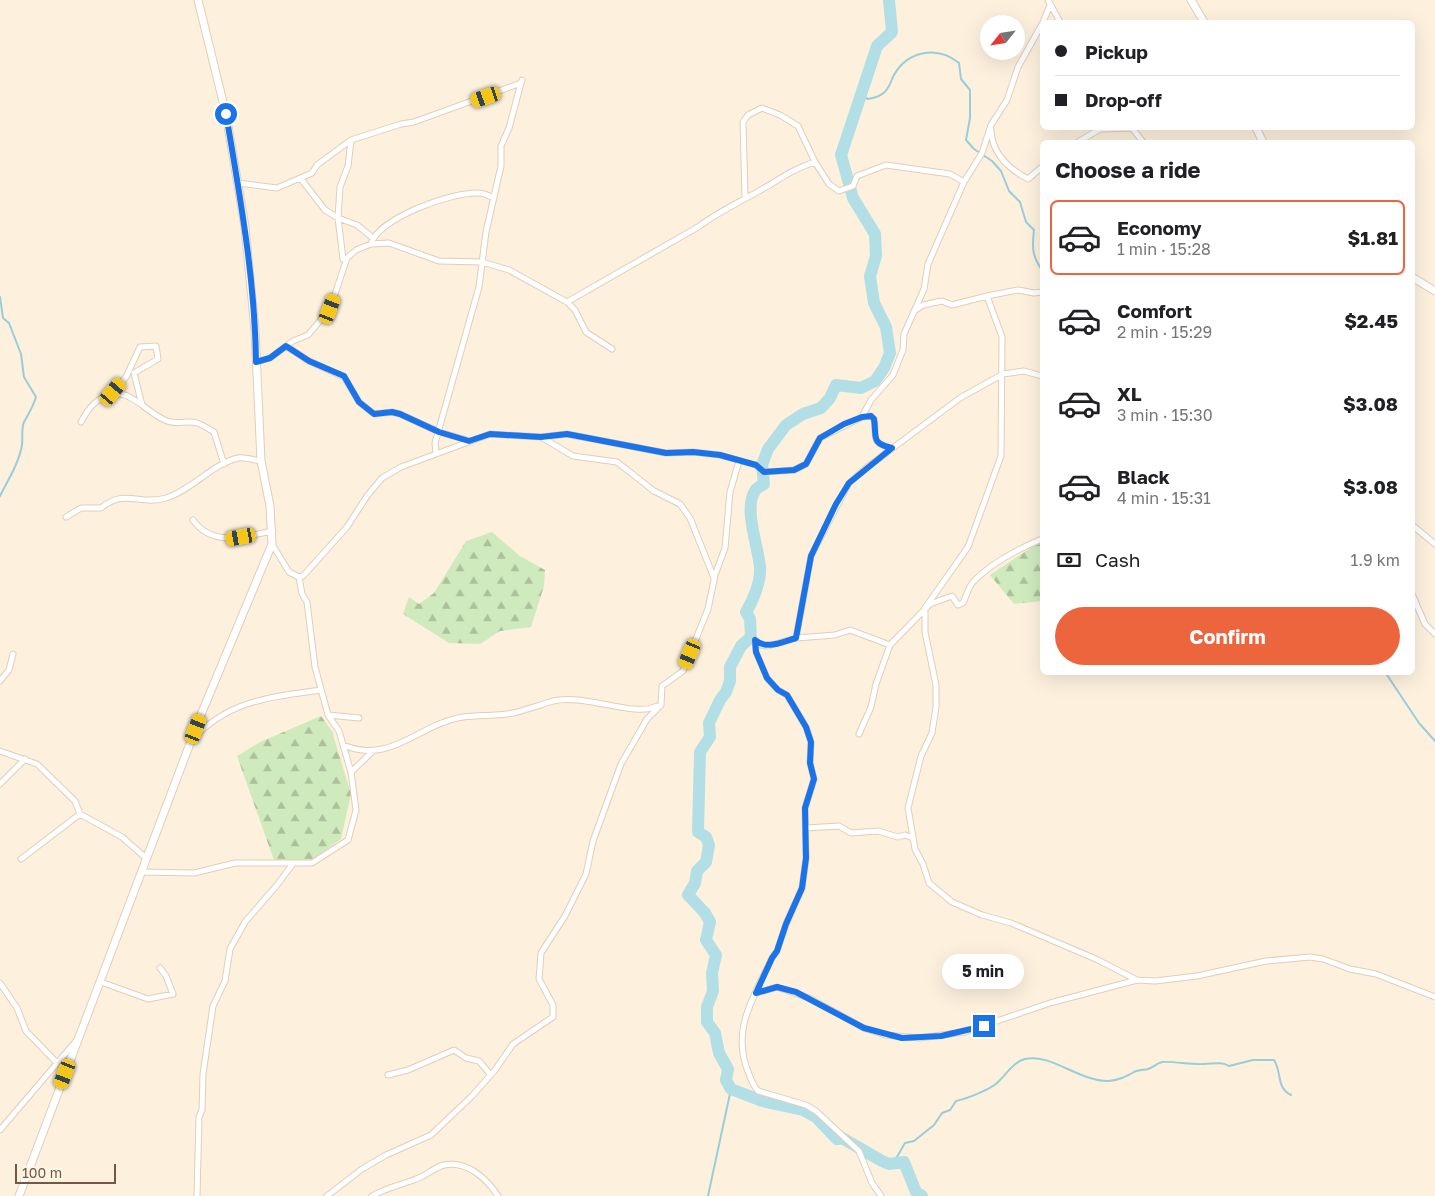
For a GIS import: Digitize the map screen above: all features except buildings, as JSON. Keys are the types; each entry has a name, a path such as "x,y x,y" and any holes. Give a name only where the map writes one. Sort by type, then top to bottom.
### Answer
{"street":[{"path":"19,1196 191,741 272,544 273,531 261,461 250,272 238,183 226,114 198,0"},
{"path":"1044,20 1051,0"},
{"path":"1191,0 1203,20"},
{"path":"1050,7 1059,20"},
{"path":"862,417 871,400 893,375 903,350 904,334 924,289 928,264 964,182 982,153 991,125 1006,100 1018,67 1040,28"},
{"path":"238,183 277,188 301,179 351,140 401,124 414,122 522,82 509,128 501,146 501,166 482,262 479,287 435,443 436,453"},
{"path":"745,197 743,122 754,110 762,108 770,110 798,126 828,184 839,191 853,186 857,176 886,166 950,174 964,182"},
{"path":"991,125 991,138 1001,160 1014,172 1028,179 1040,168"},
{"path":"1081,140 1098,130"},
{"path":"1134,130 1141,140"},
{"path":"344,259 338,218 340,188 348,166 351,140"},
{"path":"567,302 745,197 758,192 795,168 815,162"},
{"path":"301,179 326,210 338,218 357,225 372,241 389,243 440,261 482,262 509,270 567,302 575,310 586,332 612,349"},
{"path":"256,362 270,358 286,346 308,335 322,321 330,309 347,258 356,250 372,241 398,218 430,202 468,193 481,192 494,198"},
{"path":"1415,279 1435,291"},
{"path":"914,311 923,305 942,301 952,305 1018,290 1040,292"},
{"path":"986,296 1002,337 1000,456 968,547 925,608 925,632 936,684 936,707 932,733 921,756 908,808 915,849 923,864 929,883 952,902 1019,926 1137,980"},
{"path":"82,422 88,409 98,400 113,392 126,376 130,363 140,347 156,346 158,359 134,373"},
{"path":"286,346 309,361 344,376 359,402 374,414 392,412 400,414 439,432 469,441"},
{"path":"130,363 142,406"},
{"path":"796,638 811,556 836,504 849,483 892,448 960,398 1002,374 1024,371 1040,375"},
{"path":"113,392 127,394 148,412 166,421 197,423 214,432 224,464"},
{"path":"299,577 303,576 319,561 382,478 394,470 490,434 541,437 567,434 666,453 711,454 756,465 764,472 794,470 806,464 820,438 862,417 871,416 874,419 876,440 880,445 892,448"},
{"path":"541,437 574,456 617,462 645,482 654,491 680,504 690,518 715,581"},
{"path":"66,517 81,508 101,508 109,501 126,496 147,501 167,498 224,464 239,458 261,461"},
{"path":"327,1196 386,1155 431,1135 472,1096 513,1044 553,1017 553,1005 539,978 541,953 558,929 586,874 593,841 620,764 647,719 661,705 662,686 683,671 708,609 725,548 730,492 738,461"},
{"path":"193,520 198,527 215,537 225,540 273,531"},
{"path":"1415,527 1435,544"},
{"path":"859,734 871,707 876,684 890,645 930,604 952,596 958,605 963,604 972,583 993,566 1040,540"},
{"path":"272,544 290,572 299,577"},
{"path":"142,872 194,873 235,863 292,865 312,863 348,840 356,810 351,772 339,731 328,715 321,690 315,667 307,602 302,594 299,577"},
{"path":"1415,601 1425,624 1435,634"},
{"path":"881,1196 872,1182 859,1151 816,1111 806,1105 764,1093 754,1087 744,1066 741,1039 743,1022 777,951 786,924 802,888 805,874 805,808 814,779 810,763 811,742 806,727 787,695 778,690 767,678 756,652 755,640 762,645 768,646 796,638 835,635 850,630 890,645"},
{"path":"0,681 9,670 13,654"},
{"path":"191,741 213,719 252,701 321,690"},
{"path":"343,745 371,752 393,746 401,741 418,736 462,717 514,713 566,699 594,701 640,711 661,705"},
{"path":"328,715 359,718"},
{"path":"0,751 37,764 74,801 80,814 122,837 147,859"},
{"path":"351,772 371,752"},
{"path":"0,784 25,759"},
{"path":"21,859 80,814"},
{"path":"806,828 839,826 851,833 878,831 898,837 905,835 913,838"},
{"path":"197,1196 198,1124 202,1110 204,1074 213,1006 225,981 230,949 245,922 277,886 292,865"},
{"path":"756,993 777,987 796,992 864,1028 885,1034 919,1038 965,1032 1050,1003 1137,980 1154,981 1197,976 1266,961 1323,959 1350,969 1376,974 1435,997"},
{"path":"101,982 148,999 172,994 166,976 160,968"},
{"path":"0,983 17,1008 26,1031 57,1063"},
{"path":"0,1130 79,1038"},
{"path":"388,1075 408,1070 454,1050 466,1058 479,1061 490,1074"},
{"path":"372,1196 417,1179 444,1165 454,1164 477,1173 487,1181 498,1196"}],"green space":[{"path":"492,532 520,556 545,570 544,586 531,627 500,631 480,644 449,643 403,614 409,597 419,604 434,593 466,541"},
{"path":"1040,544 1040,601 1014,604 990,575 1032,547"},
{"path":"321,716 332,731 351,794 341,839 313,859 275,863 237,756 260,742"}],"waterway":[{"path":"889,0 892,32 877,46 841,155 853,198 875,234 876,256 870,276 874,303 886,327 890,353 884,368 875,381 861,388 836,385 830,398 821,408 803,414 786,425 768,449 762,465 764,484 757,488 752,499 751,508 760,568 756,591 746,612 750,619 751,637 741,646 730,667 730,681 709,723 710,737 700,752 698,832 706,837 709,845 706,862 697,871 695,883 688,895 705,913 710,922 706,940 716,955 712,973 713,991 707,1007 707,1022 715,1033 719,1053 728,1069 726,1080 731,1089 762,1101 803,1110 816,1117 837,1139 842,1138 889,1164 904,1162 916,1192 922,1196"},
{"path":"860,95 868,99 881,95 907,60 924,53 942,54 959,63 961,79 970,90 970,118 966,140 974,149 992,161 1001,171 1009,191 1020,202 1026,222 1034,230 1034,251 1040,267"},
{"path":"0,297 3,318 9,323 21,354 24,377 36,397 23,425 22,445 18,458 0,496"},
{"path":"1387,675 1419,723 1435,741"},
{"path":"894,1162 905,1143 914,1141 934,1125 942,1113 950,1110 956,1101 993,1086 1013,1066 1025,1059 1045,1060 1087,1077 1109,1081 1122,1078 1136,1071 1148,1069 1162,1062 1220,1063 1229,1066 1253,1060 1274,1060 1281,1084 1286,1092 1291,1095"},
{"path":"708,1196 731,1089"}],"route":[{"path":"226,114 245,227 255,330 256,362 270,358 286,346 309,361 316,362 344,376 350,382 359,402 374,414 392,412 400,414 439,432 469,441 490,434 541,437 567,434 666,453 693,452 720,455 756,465 764,472 794,470 806,464 812,449 820,438 844,424 862,417 871,416 874,419 876,440 880,445 892,448 849,483 836,504 811,556 796,638 768,646 762,645 755,640 756,652 767,678 778,690 787,695 806,727 811,742 810,763 814,779 805,808 806,858 802,888 786,924 777,951 756,993 766,988 777,987 796,992 864,1028 902,1038 941,1036 965,1032 984,1026"}]}
